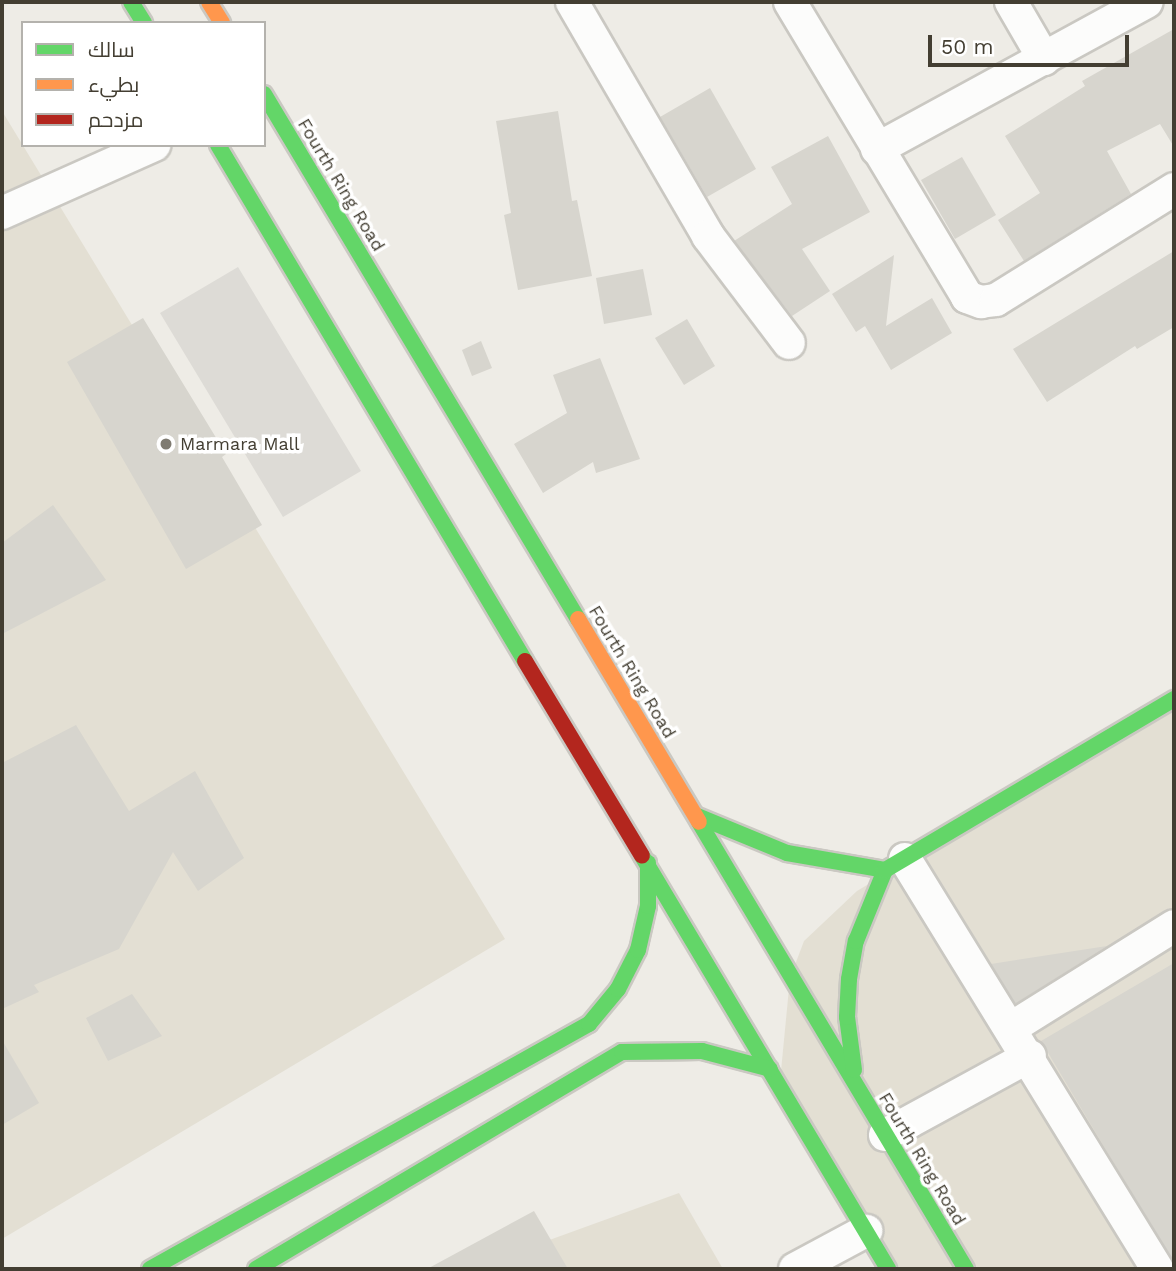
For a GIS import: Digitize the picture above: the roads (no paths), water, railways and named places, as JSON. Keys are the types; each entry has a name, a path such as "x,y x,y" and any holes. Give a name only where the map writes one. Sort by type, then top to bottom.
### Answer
{"main road":[{"path":"131,2 143,21"},
{"path":"209,2 221,21"},
{"name":"Fourth Ring Road","path":"266,97 967,1269"},
{"path":"219,147 391,442 648,862 888,1269"},
{"path":"859,1092 849,1042 849,979 860,929 895,864 1174,699"},
{"path":"696,816 787,853 895,864"},
{"path":"150,1269 589,1024 618,989 638,950 648,906 648,862"},
{"path":"256,1269 622,1052 702,1051 769,1069"}],"street":[{"path":"572,2 708,236 741,285 789,343"},
{"path":"790,2 967,298 981,302 996,300 1174,189"},
{"path":"1011,2 1044,59"},
{"path":"877,149 1147,2"},
{"path":"2,213 150,147"},
{"path":"895,864 1030,1056 1157,1269"},
{"path":"1011,1028 1174,926"},
{"path":"885,1135 1030,1056"},
{"path":"795,1269 866,1231"}],"place":[{"name":"Marmara Mall","path":"166,444"}]}
